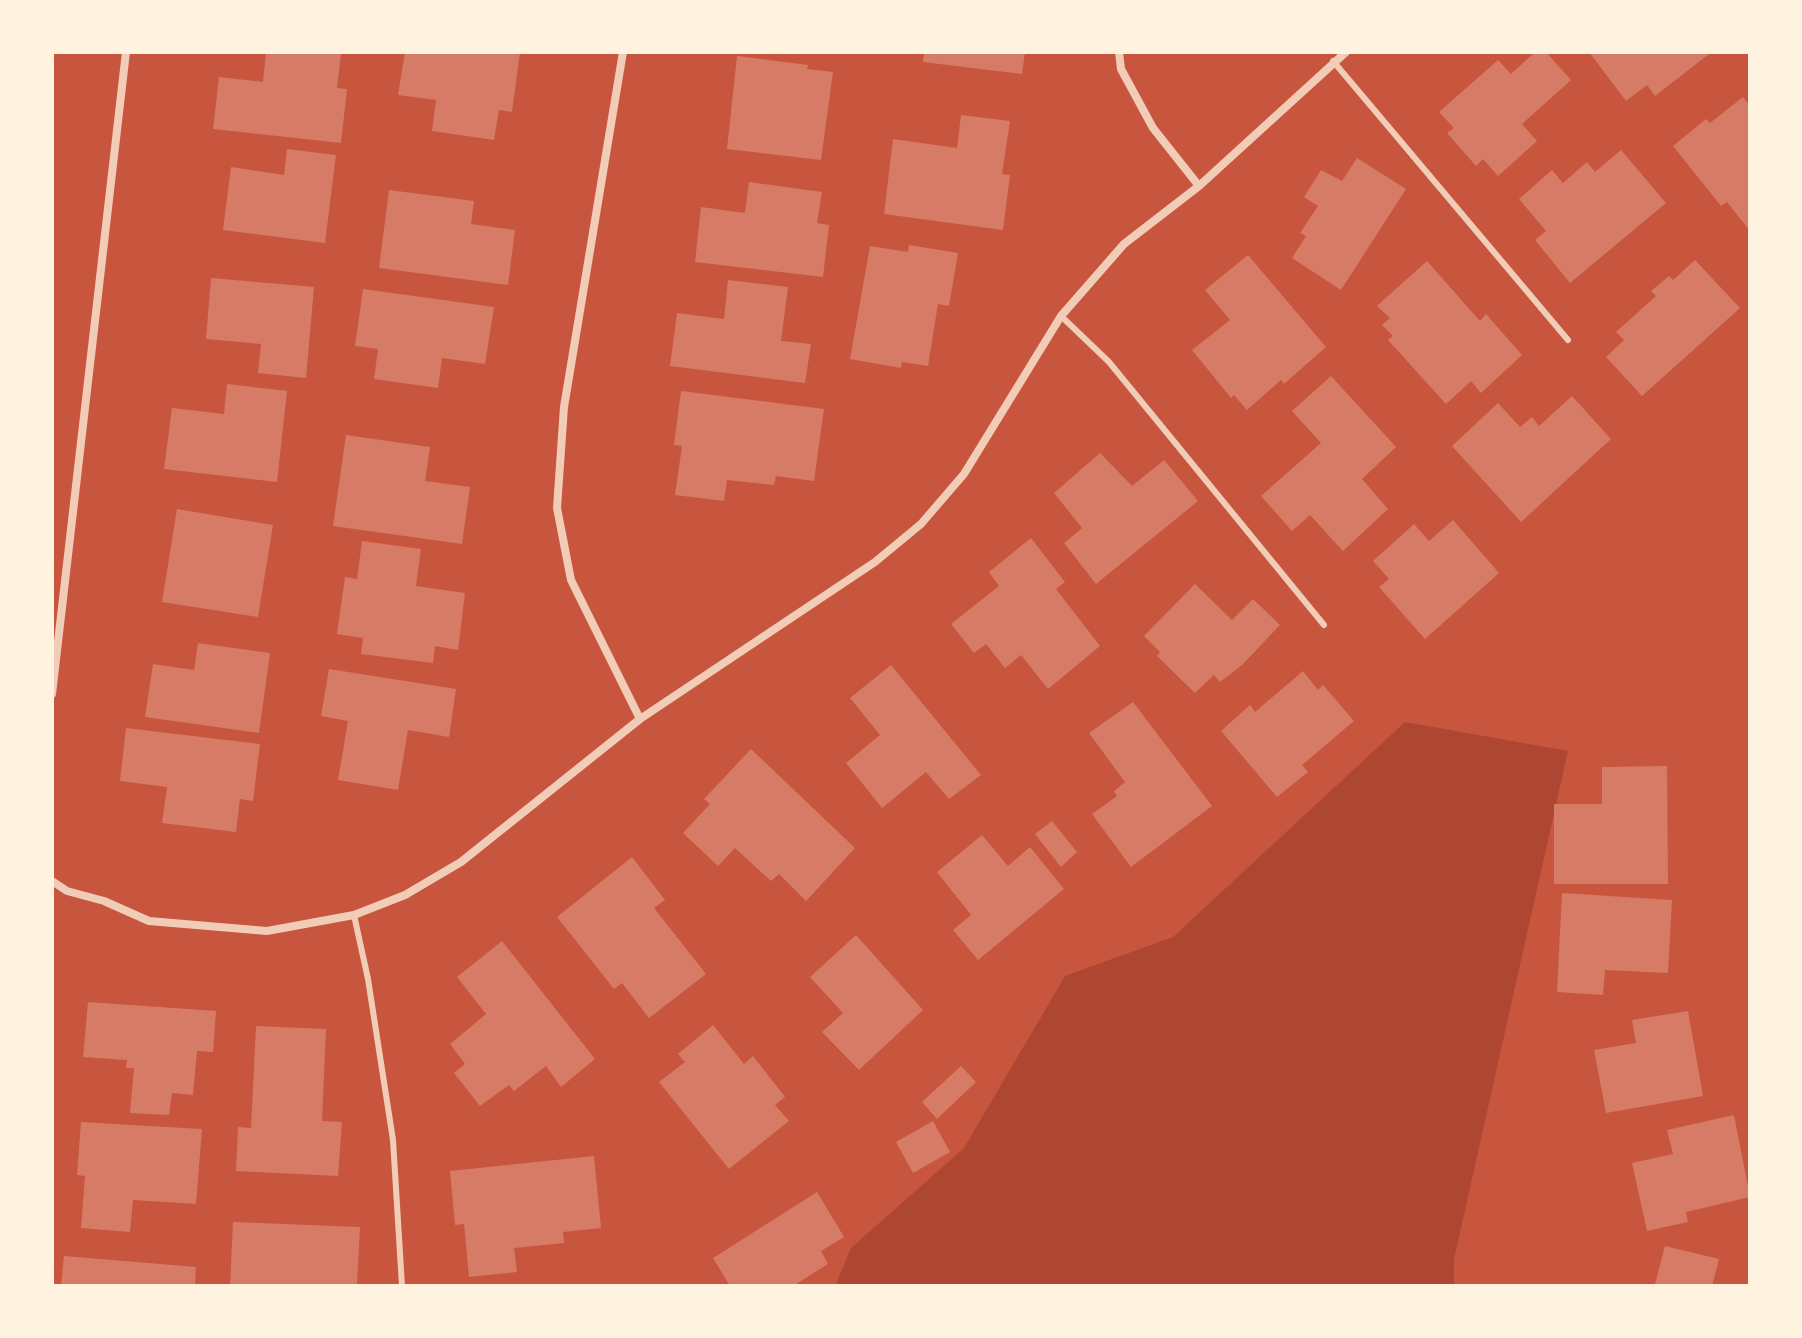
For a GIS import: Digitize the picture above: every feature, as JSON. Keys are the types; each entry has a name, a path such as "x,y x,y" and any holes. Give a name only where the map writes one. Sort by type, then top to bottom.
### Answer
{"street":[{"path":"52,694 126,52"},
{"path":"623,52 564,407 557,508 571,580 640,719"},
{"path":"1119,52 1121,69 1153,128 1199,186"},
{"path":"52,881 67,891 104,901 149,921 267,931 354,915 405,895 461,862 640,719 875,562 921,524 964,474 1061,316 1124,244 1199,186 1346,52"}],"lane":[{"path":"1333,61 1568,340"},
{"path":"1061,316 1109,362 1324,625"},
{"path":"354,915 368,979 393,1140 402,1286"}],"shaded area":[{"path":"1405,722 1568,751 1454,1259 1454,1286 835,1286 851,1248 964,1148 1065,976 1173,937"}],"building":[{"path":"266,52 341,54 337,88 347,89 341,143 213,129 219,77 263,82"},
{"path":"405,52 520,52 512,112 499,110 494,140 432,131 436,100 398,95"},
{"path":"924,52 1025,52 1022,74 923,62"},
{"path":"1535,52 1546,52 1571,80 1522,124 1537,141 1498,176 1483,159 1476,166 1447,133 1454,128 1439,112 1498,60 1511,74"},
{"path":"1589,52 1709,54 1655,96 1647,85 1626,101"},
{"path":"737,56 808,65 807,69 833,72 821,160 727,149"},
{"path":"1743,97 1750,106 1750,231 1727,202 1721,206 1673,146 1706,119 1710,123"},
{"path":"961,115 1010,121 1002,174 1010,175 1003,230 884,214 893,139 957,148"},
{"path":"287,149 336,155 325,243 223,230 231,167 284,175"},
{"path":"1621,150 1666,203 1570,283 1535,240 1546,231 1519,199 1552,170 1563,183 1587,162 1595,172"},
{"path":"1357,158 1406,189 1341,290 1292,258 1306,236 1300,233 1318,206 1304,197 1321,170 1342,181"},
{"path":"749,182 822,192 817,223 829,225 823,277 695,262 701,207 745,213"},
{"path":"389,190 474,201 471,224 515,230 508,285 379,268"},
{"path":"909,245 958,253 949,306 938,304 928,366 902,362 901,368 850,359 870,246 908,252"},
{"path":"1248,255 1326,347 1284,384 1281,380 1247,410 1234,395 1231,398 1192,350 1230,320 1205,290"},
{"path":"1695,260 1740,308 1642,396 1606,357 1624,340 1616,332 1656,296 1651,291 1669,276 1673,280"},
{"path":"1427,261 1480,321 1486,314 1522,355 1481,393 1471,381 1446,404 1388,340 1393,336 1382,325 1390,318 1377,306"},
{"path":"211,278 314,287 306,378 258,373 261,344 206,339"},
{"path":"728,280 788,287 781,341 811,344 805,383 670,366 677,313 724,319"},
{"path":"363,289 494,307 485,364 442,358 438,388 374,379 378,349 355,346"},
{"path":"1331,376 1396,447 1362,479 1388,509 1343,551 1310,515 1292,531 1261,496 1321,443 1292,411"},
{"path":"227,384 287,391 277,482 164,469 172,408 224,414"},
{"path":"681,391 824,409 814,481 776,476 774,485 727,480 724,501 675,495 682,446 674,445"},
{"path":"1572,396 1611,439 1521,522 1452,446 1498,403 1520,427 1532,417 1539,426"},
{"path":"346,435 430,447 425,481 470,487 462,544 333,526"},
{"path":"1100,453 1132,486 1164,460 1198,501 1096,584 1064,543 1082,528 1054,493"},
{"path":"177,509 273,525 258,617 162,602"},
{"path":"1453,520 1499,573 1425,639 1379,587 1389,579 1373,561 1414,524 1429,541"},
{"path":"1031,538 1065,582 1056,589 1100,646 1048,689 1021,655 1005,668 986,644 974,653 951,624 999,586 989,572"},
{"path":"362,541 421,549 416,586 465,593 458,650 435,646 433,663 361,654 363,638 337,634 345,577 357,579"},
{"path":"1195,584 1232,620 1253,599 1280,625 1242,665 1220,682 1214,675 1195,693 1157,656 1160,652 1144,636"},
{"path":"198,643 270,653 259,733 145,717 153,664 194,670"},
{"path":"891,665 981,775 949,799 926,772 882,808 846,763 880,735 850,698"},
{"path":"329,669 456,689 449,737 408,730 398,790 338,780 348,721 321,716"},
{"path":"1303,671 1318,690 1323,685 1354,721 1302,765 1308,772 1277,797 1221,731 1250,705 1255,712"},
{"path":"1133,702 1212,806 1131,867 1092,814 1117,796 1114,791 1125,782 1089,733"},
{"path":"126,728 260,744 253,801 240,799 236,832 162,823 167,787 120,781"},
{"path":"751,749 855,848 806,901 779,874 771,881 735,848 718,866 683,833 710,804 704,799"},
{"path":"1667,766 1668,884 1554,884 1554,804 1602,804 1602,767"},
{"path":"1052,821 1077,852 1061,867 1035,834"},
{"path":"982,835 1008,866 1030,847 1064,889 978,960 953,930 971,915 937,872"},
{"path":"632,857 665,900 654,908 706,974 649,1018 622,983 614,989 557,917"},
{"path":"1562,893 1672,900 1668,973 1605,970 1603,995 1557,992"},
{"path":"856,935 923,1010 859,1070 822,1032 843,1013 810,977"},
{"path":"502,941 595,1059 561,1087 546,1066 514,1091 509,1085 480,1106 454,1073 465,1064 450,1044 486,1014 457,977"},
{"path":"88,1002 216,1011 213,1052 197,1051 193,1095 172,1093 169,1115 130,1113 134,1068 126,1068 127,1060 83,1057"},
{"path":"1688,1011 1703,1096 1606,1113 1594,1050 1636,1043 1632,1020"},
{"path":"713,1025 744,1064 753,1056 785,1097 775,1105 789,1121 729,1169 659,1082 685,1062 678,1054"},
{"path":"256,1026 326,1029 322,1121 342,1122 338,1176 236,1171 238,1127 251,1128"},
{"path":"961,1066 976,1082 937,1119 922,1102"},
{"path":"1734,1115 1750,1197 1686,1212 1688,1222 1647,1231 1632,1163 1673,1154 1667,1130"},
{"path":"933,1121 950,1152 913,1173 896,1142"},
{"path":"81,1122 202,1129 196,1204 133,1200 130,1232 81,1228 85,1176 77,1175"},
{"path":"594,1156 601,1228 563,1232 564,1243 514,1248 517,1272 469,1277 464,1224 455,1225 450,1171"},
{"path":"817,1192 844,1237 821,1251 828,1264 793,1286 730,1286 713,1258"},
{"path":"233,1222 360,1227 357,1284 230,1286"},
{"path":"1665,1246 1719,1259 1712,1286 1655,1284"},
{"path":"64,1256 196,1267 195,1286 61,1286"}]}
